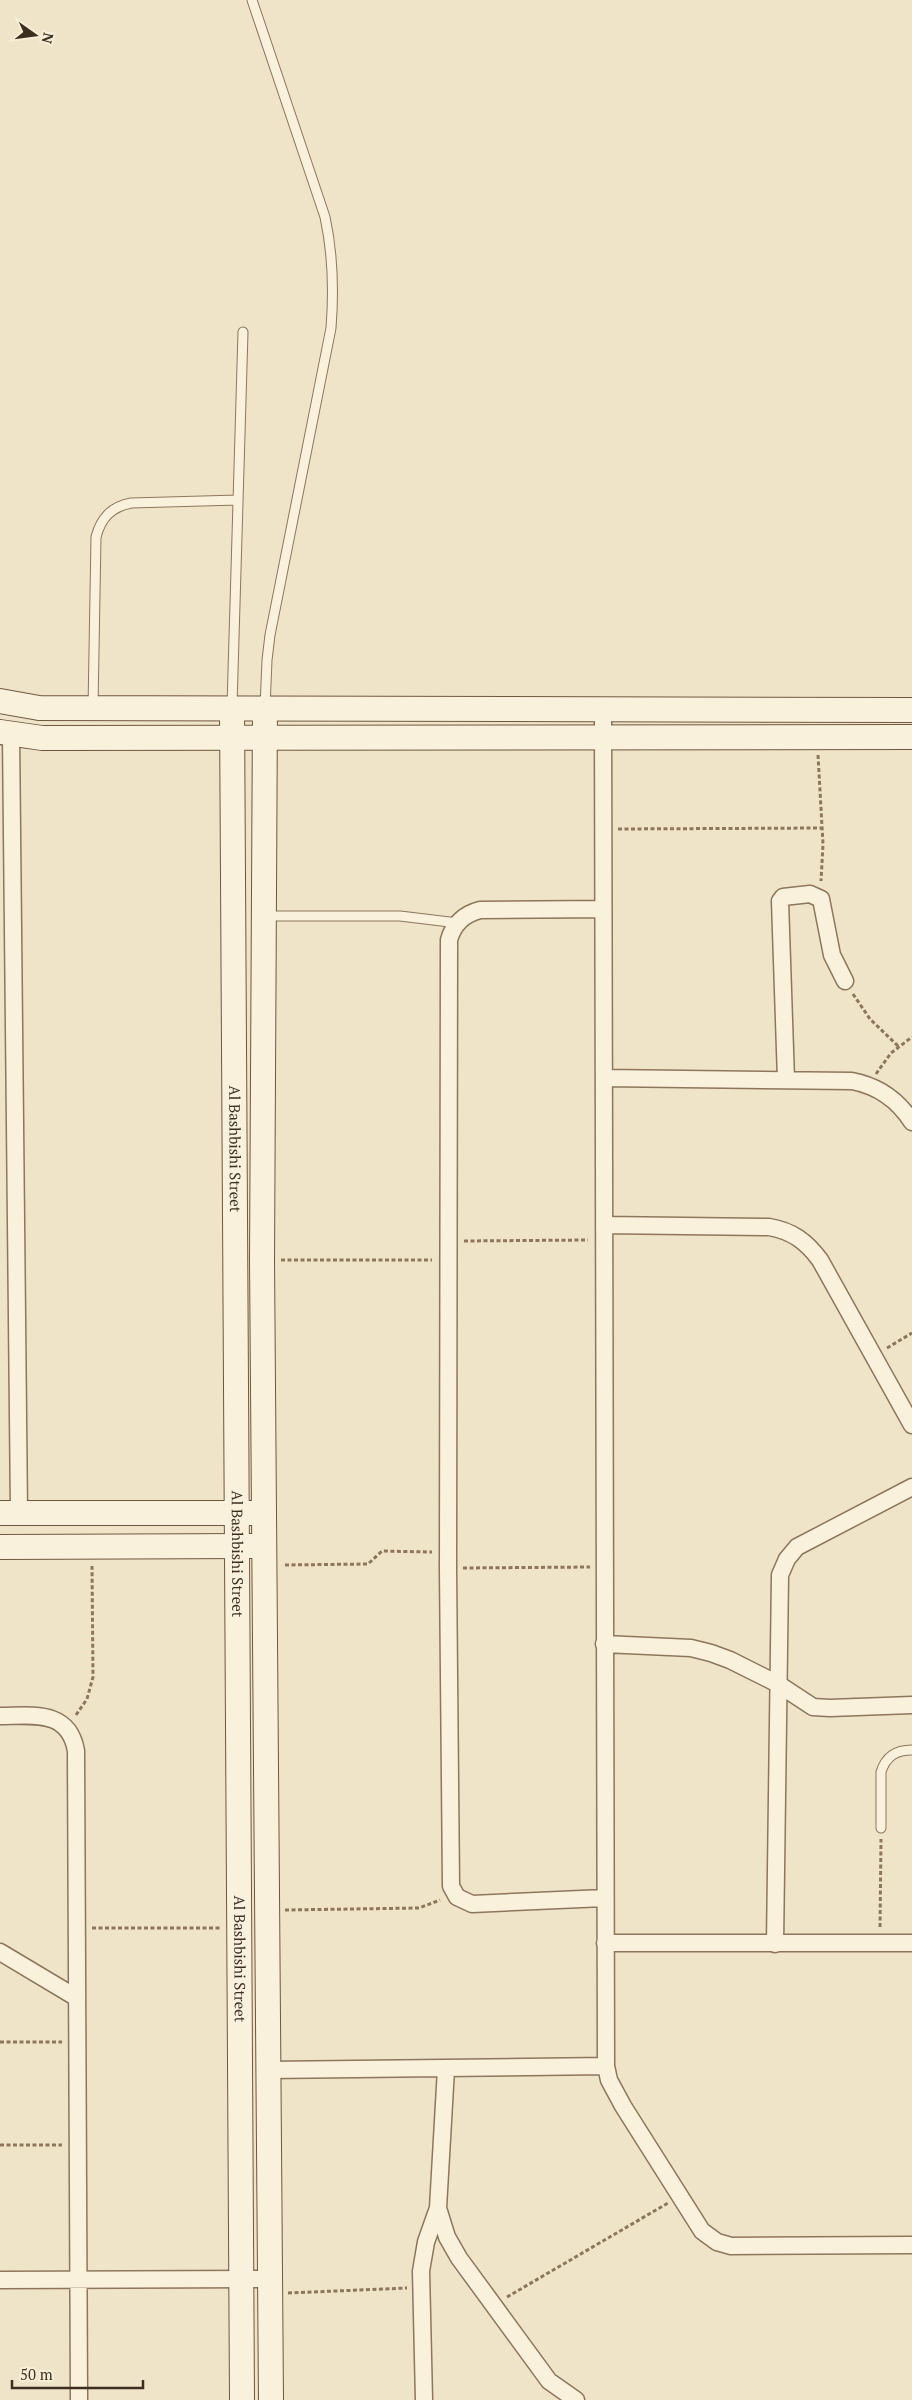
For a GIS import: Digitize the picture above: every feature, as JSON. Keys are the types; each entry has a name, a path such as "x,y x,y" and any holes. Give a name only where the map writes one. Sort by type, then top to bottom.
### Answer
{"street":[{"path":"0,701 39,708 912,710"},
{"name":"Al Bashbishi Street","path":"232,708 242,2400"},
{"name":"Al Bashbishi Street","path":"265,708 262,1260 271,2400"},
{"path":"603,708 604,1943 606,2066 609,2080 623,2106 702,2230 709,2237 724,2245 912,2245"},
{"path":"264,1512 10,1513 6,734 42,738 912,737"},
{"path":"786,1080 780,901 785,896 810,894 818,896 823,903 832,955 845,981"},
{"path":"603,909 480,910 468,914 458,923 449,940 447,1260 452,1886 461,1900 472,1904 604,1898"},
{"path":"233,916 264,916"},
{"path":"604,1078 842,1080 872,1086 892,1098 912,1122"},
{"path":"604,1232 769,1227 793,1234 804,1241 820,1260 912,1425"},
{"path":"775,1944 780,1576 787,1559 797,1547 912,1487"},
{"path":"0,1547 237,1546 265,1555"},
{"path":"604,1644 691,1648 704,1651 730,1660 778,1684 813,1707 912,1705"},
{"path":"0,1716 48,1717 64,1726 74,1742 76,1751 78,2400"},
{"path":"604,1943 912,1943"},
{"path":"0,1952 77,1998"},
{"path":"240,2070 606,2066"},
{"path":"424,2400 422,2260 438,2208 446,2069"},
{"path":"438,2208 452,2248 549,2381 576,2400"},
{"path":"0,2280 242,2279 270,2286"}],"lane":[{"path":"252,0 325,217 330,246 333,284 331,328 270,636 265,708"},
{"path":"232,708 243,332"},
{"path":"93,708 96,537 103,519 116,508 131,504 238,500"},
{"path":"264,916 400,916 458,923"},
{"path":"881,1828 881,1772 884,1764 892,1754 912,1750"}],"path":[{"path":"817,737 822,828 822,878 818,896"},
{"path":"603,829 822,828"},
{"path":"845,981 870,1019 898,1046"},
{"path":"872,1086 882,1063 898,1046 912,1037"},
{"path":"448,1242 604,1232"},
{"path":"262,1260 447,1260"},
{"path":"874,1356 912,1333"},
{"path":"64,1726 81,1709 87,1699 93,1677 92,1547"},
{"path":"265,1555 368,1564 382,1551 448,1552"},
{"path":"448,1569 604,1567"},
{"path":"880,1943 881,1828"},
{"path":"267,1911 420,1908 438,1902 452,1886"},
{"path":"77,1928 240,1928"},
{"path":"0,2042 77,2043"},
{"path":"0,2145 78,2145"},
{"path":"493,2305 680,2196"},
{"path":"270,2286 423,2287"}]}
